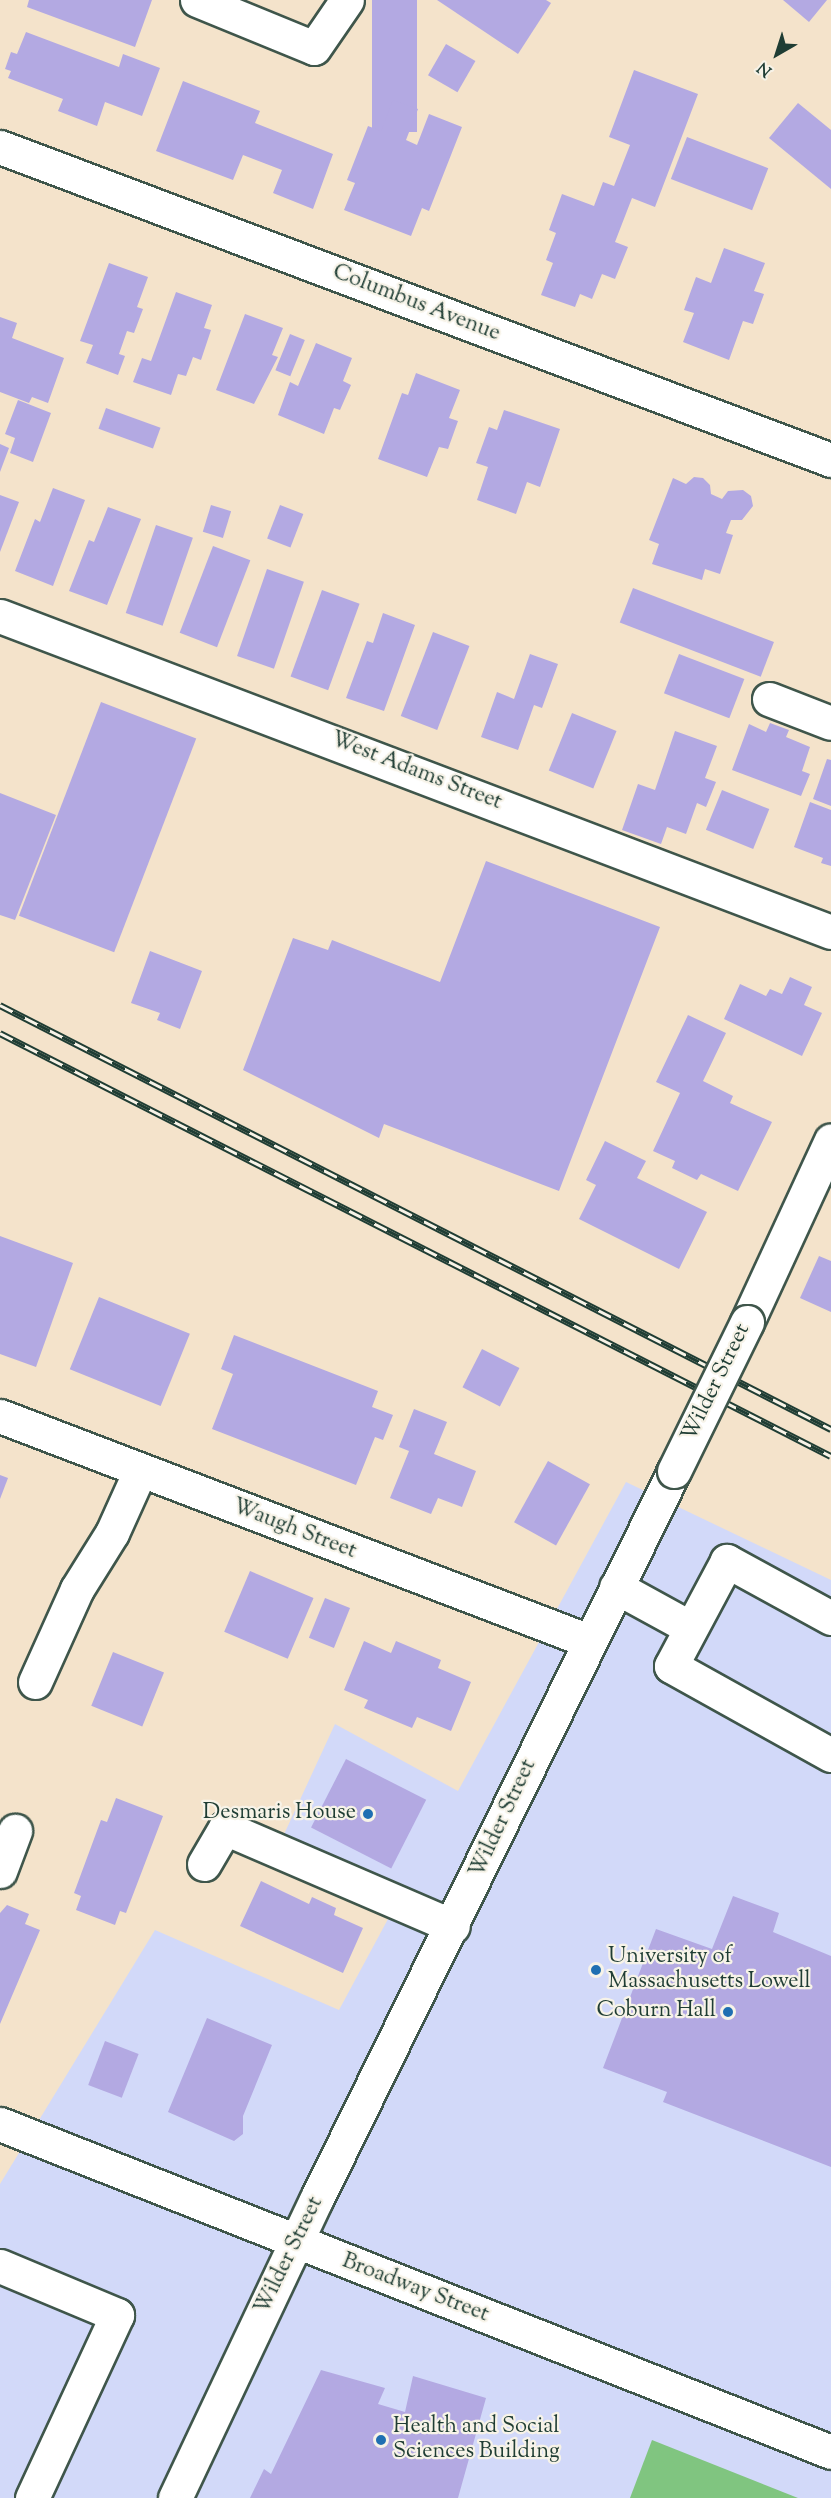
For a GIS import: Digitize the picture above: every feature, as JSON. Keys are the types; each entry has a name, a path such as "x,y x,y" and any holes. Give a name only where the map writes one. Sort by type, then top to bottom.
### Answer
{"street":[{"path":"197,0 314,48 347,0"},
{"name":"Columbus Avenue","path":"0,147 831,460"},
{"name":"West Adams Street","path":"0,616 831,932"},
{"path":"769,699 831,723"},
{"name":"Wilder Street","path":"175,2498 295,2243 453,1926 589,1641 747,1322 831,1140"},
{"name":"Waugh Street","path":"0,1416 589,1641"},
{"path":"35,1682 77,1589 112,1533 140,1471"},
{"path":"831,1618 727,1562 689,1627 671,1666 831,1755"},
{"path":"616,1587 689,1627"},
{"path":"204,1864 225,1828 453,1926"},
{"path":"0,1871 15,1831"},
{"name":"Broadway Street","path":"0,2124 295,2243 831,2452"},
{"path":"0,2266 117,2315 32,2498"}],"shaded area":[{"name":"University of Massachusetts Lowell","path":"626,1482 831,1580 831,2498 0,2498 0,2184 155,1930 339,2010 402,1893 280,1843 335,1724 458,1791"}],"green space":[{"path":"652,2440 798,2498 630,2498"}],"building":[{"path":"29,0 152,0 135,47 27,7"},
{"path":"372,0 417,0 417,132 372,132"},
{"path":"437,0 546,0 551,3 518,54"},
{"path":"783,0 827,0 809,22"},
{"path":"26,32 119,67 123,54 160,68 142,116 105,102 97,126 58,111 63,99 8,78 11,71 5,69 11,52 17,54"},
{"path":"446,44 475,61 457,92 428,75"},
{"path":"634,70 698,94 655,207 632,198 615,242 628,247 615,279 602,274 592,299 580,294 575,307 541,295 553,263 546,260 556,233 549,230 562,194 594,206 603,182 614,186 630,145 609,137"},
{"path":"183,81 260,111 255,123 333,154 313,209 273,193 282,170 243,155 233,180 156,151"},
{"path":"393,100 418,109 406,140 417,145 429,114 462,127 429,211 422,208 411,236 344,210 355,183 347,180 368,126 381,131"},
{"path":"798,103 831,130 831,189 769,138"},
{"path":"687,137 768,168 752,210 671,179"},
{"path":"724,248 765,263 754,291 764,294 753,324 743,321 729,360 683,342 694,313 684,310 696,277 711,283"},
{"path":"109,263 148,277 137,307 143,309 134,333 127,331 119,354 125,356 118,375 86,363 93,345 80,341"},
{"path":"176,292 212,305 204,328 211,330 201,360 193,357 186,376 178,374 171,395 133,382 142,358 151,361"},
{"path":"245,314 283,328 272,355 278,357 254,404 216,390"},
{"path":"0,317 17,323 12,338 64,358 48,403 32,397 29,403 0,392"},
{"path":"290,334 305,340 290,376 275,370"},
{"path":"316,343 352,358 343,381 351,385 340,410 334,408 324,434 278,415 290,382 298,386"},
{"path":"416,373 460,390 449,418 458,421 448,449 439,447 427,477 378,459 402,393 408,395"},
{"path":"18,400 51,413 33,462 10,453 15,438 5,434"},
{"path":"106,408 161,428 153,449 98,429"},
{"path":"504,410 560,429 540,487 527,482 516,514 477,500 488,467 476,463 489,427 497,430"},
{"path":"0,444 9,448 0,472"},
{"path":"694,477 703,478 710,485 711,494 722,499 728,491 743,490 751,496 753,506 742,520 731,520 726,533 733,535 720,574 705,569 702,580 652,564 659,544 649,540 673,478 686,484"},
{"path":"53,488 85,500 53,586 15,571 35,519 40,522"},
{"path":"0,495 19,502 0,552"},
{"path":"211,505 231,511 223,538 203,532"},
{"path":"280,505 303,514 290,548 267,539"},
{"path":"108,507 141,519 107,605 69,591 89,540 94,542"},
{"path":"156,525 193,538 163,626 126,613"},
{"path":"213,546 250,560 217,647 180,633"},
{"path":"267,569 304,582 274,669 237,656"},
{"path":"633,588 774,642 761,677 620,623"},
{"path":"322,590 360,604 328,690 291,676"},
{"path":"383,613 415,625 384,711 346,698 367,641 373,643"},
{"path":"433,632 469,646 437,730 401,716"},
{"path":"530,654 558,664 542,708 534,705 518,750 481,737 497,692 514,699"},
{"path":"679,654 744,679 729,718 664,693"},
{"path":"101,702 196,739 114,952 19,916"},
{"path":"572,713 617,731 593,788 549,770"},
{"path":"770,723 789,730 786,737 810,747 802,771 810,774 801,796 732,770 749,724 766,732"},
{"path":"675,731 717,746 705,778 716,782 706,807 697,803 686,834 667,827 661,844 622,830 638,784 655,790"},
{"path":"827,759 831,760 831,806 813,799"},
{"path":"722,790 769,809 753,849 706,830"},
{"path":"0,793 56,815 15,920 0,915"},
{"path":"810,802 831,810 831,866 821,863 823,858 794,847"},
{"path":"486,861 660,927 559,1191 384,1124 379,1138 243,1070 293,938 328,950 332,940 440,982"},
{"path":"150,951 202,971 180,1029 157,1020 160,1013 131,1003"},
{"path":"790,977 812,987 804,1005 822,1013 802,1056 724,1019 740,984 766,996 770,989 782,994"},
{"path":"688,1015 726,1033 703,1081 733,1096 730,1103 772,1122 738,1191 701,1174 697,1180 672,1168 675,1161 653,1151 680,1093 656,1082"},
{"path":"605,1141 646,1161 637,1178 707,1212 679,1269 579,1219 596,1185 586,1180"},
{"path":"0,1236 73,1263 36,1367 0,1354"},
{"path":"819,1256 831,1261 831,1312 800,1298"},
{"path":"99,1297 190,1334 161,1406 70,1369"},
{"path":"234,1335 378,1391 372,1407 393,1415 383,1440 375,1437 356,1485 212,1429 233,1374 221,1369"},
{"path":"482,1349 519,1368 500,1406 462,1387"},
{"path":"414,1409 447,1422 434,1454 476,1471 462,1507 438,1498 431,1514 390,1498 409,1451 399,1447"},
{"path":"548,1461 590,1484 556,1545 514,1522"},
{"path":"0,1475 8,1478 0,1499"},
{"path":"250,1571 314,1598 288,1659 224,1632"},
{"path":"325,1598 350,1608 334,1648 309,1638"},
{"path":"364,1641 391,1653 396,1641 441,1660 438,1668 471,1682 451,1731 417,1717 412,1728 364,1708 368,1700 344,1690"},
{"path":"113,1652 164,1673 142,1726 91,1706"},
{"name":"Desmaris House","path":"346,1759 426,1800 391,1868 311,1828"},
{"path":"116,1798 163,1816 126,1913 120,1911 115,1925 76,1910 81,1896 74,1893 101,1820 107,1822"},
{"path":"261,1881 309,1904 312,1897 336,1908 334,1915 363,1928 343,1973 240,1926"},
{"name":"Coburn Hall","path":"733,1896 779,1913 773,1932 831,1956 831,2167 663,2102 667,2092 603,2068 656,1929 712,1949"},
{"path":"7,1905 29,1914 25,1924 40,1930 0,2024 0,1913"},
{"path":"207,2018 272,2045 243,2116 243,2134 234,2141 168,2112"},
{"path":"105,2041 139,2054 122,2098 88,2085"},
{"name":"Health and Social Sciences Building","path":"321,2370 385,2388 378,2404 405,2412 413,2376 486,2398 458,2498 250,2498 264,2469 271,2474"}],"railway":[{"path":"0,1005 831,1429"},
{"path":"0,1033 831,1456"}],"place":[{"name":"Desmaris House","path":"368,1814"},
{"name":"University of Massachusetts Lowell","path":"596,1970"},
{"name":"Coburn Hall","path":"728,2012"},
{"name":"Health and Social Sciences Building","path":"381,2440"}]}
